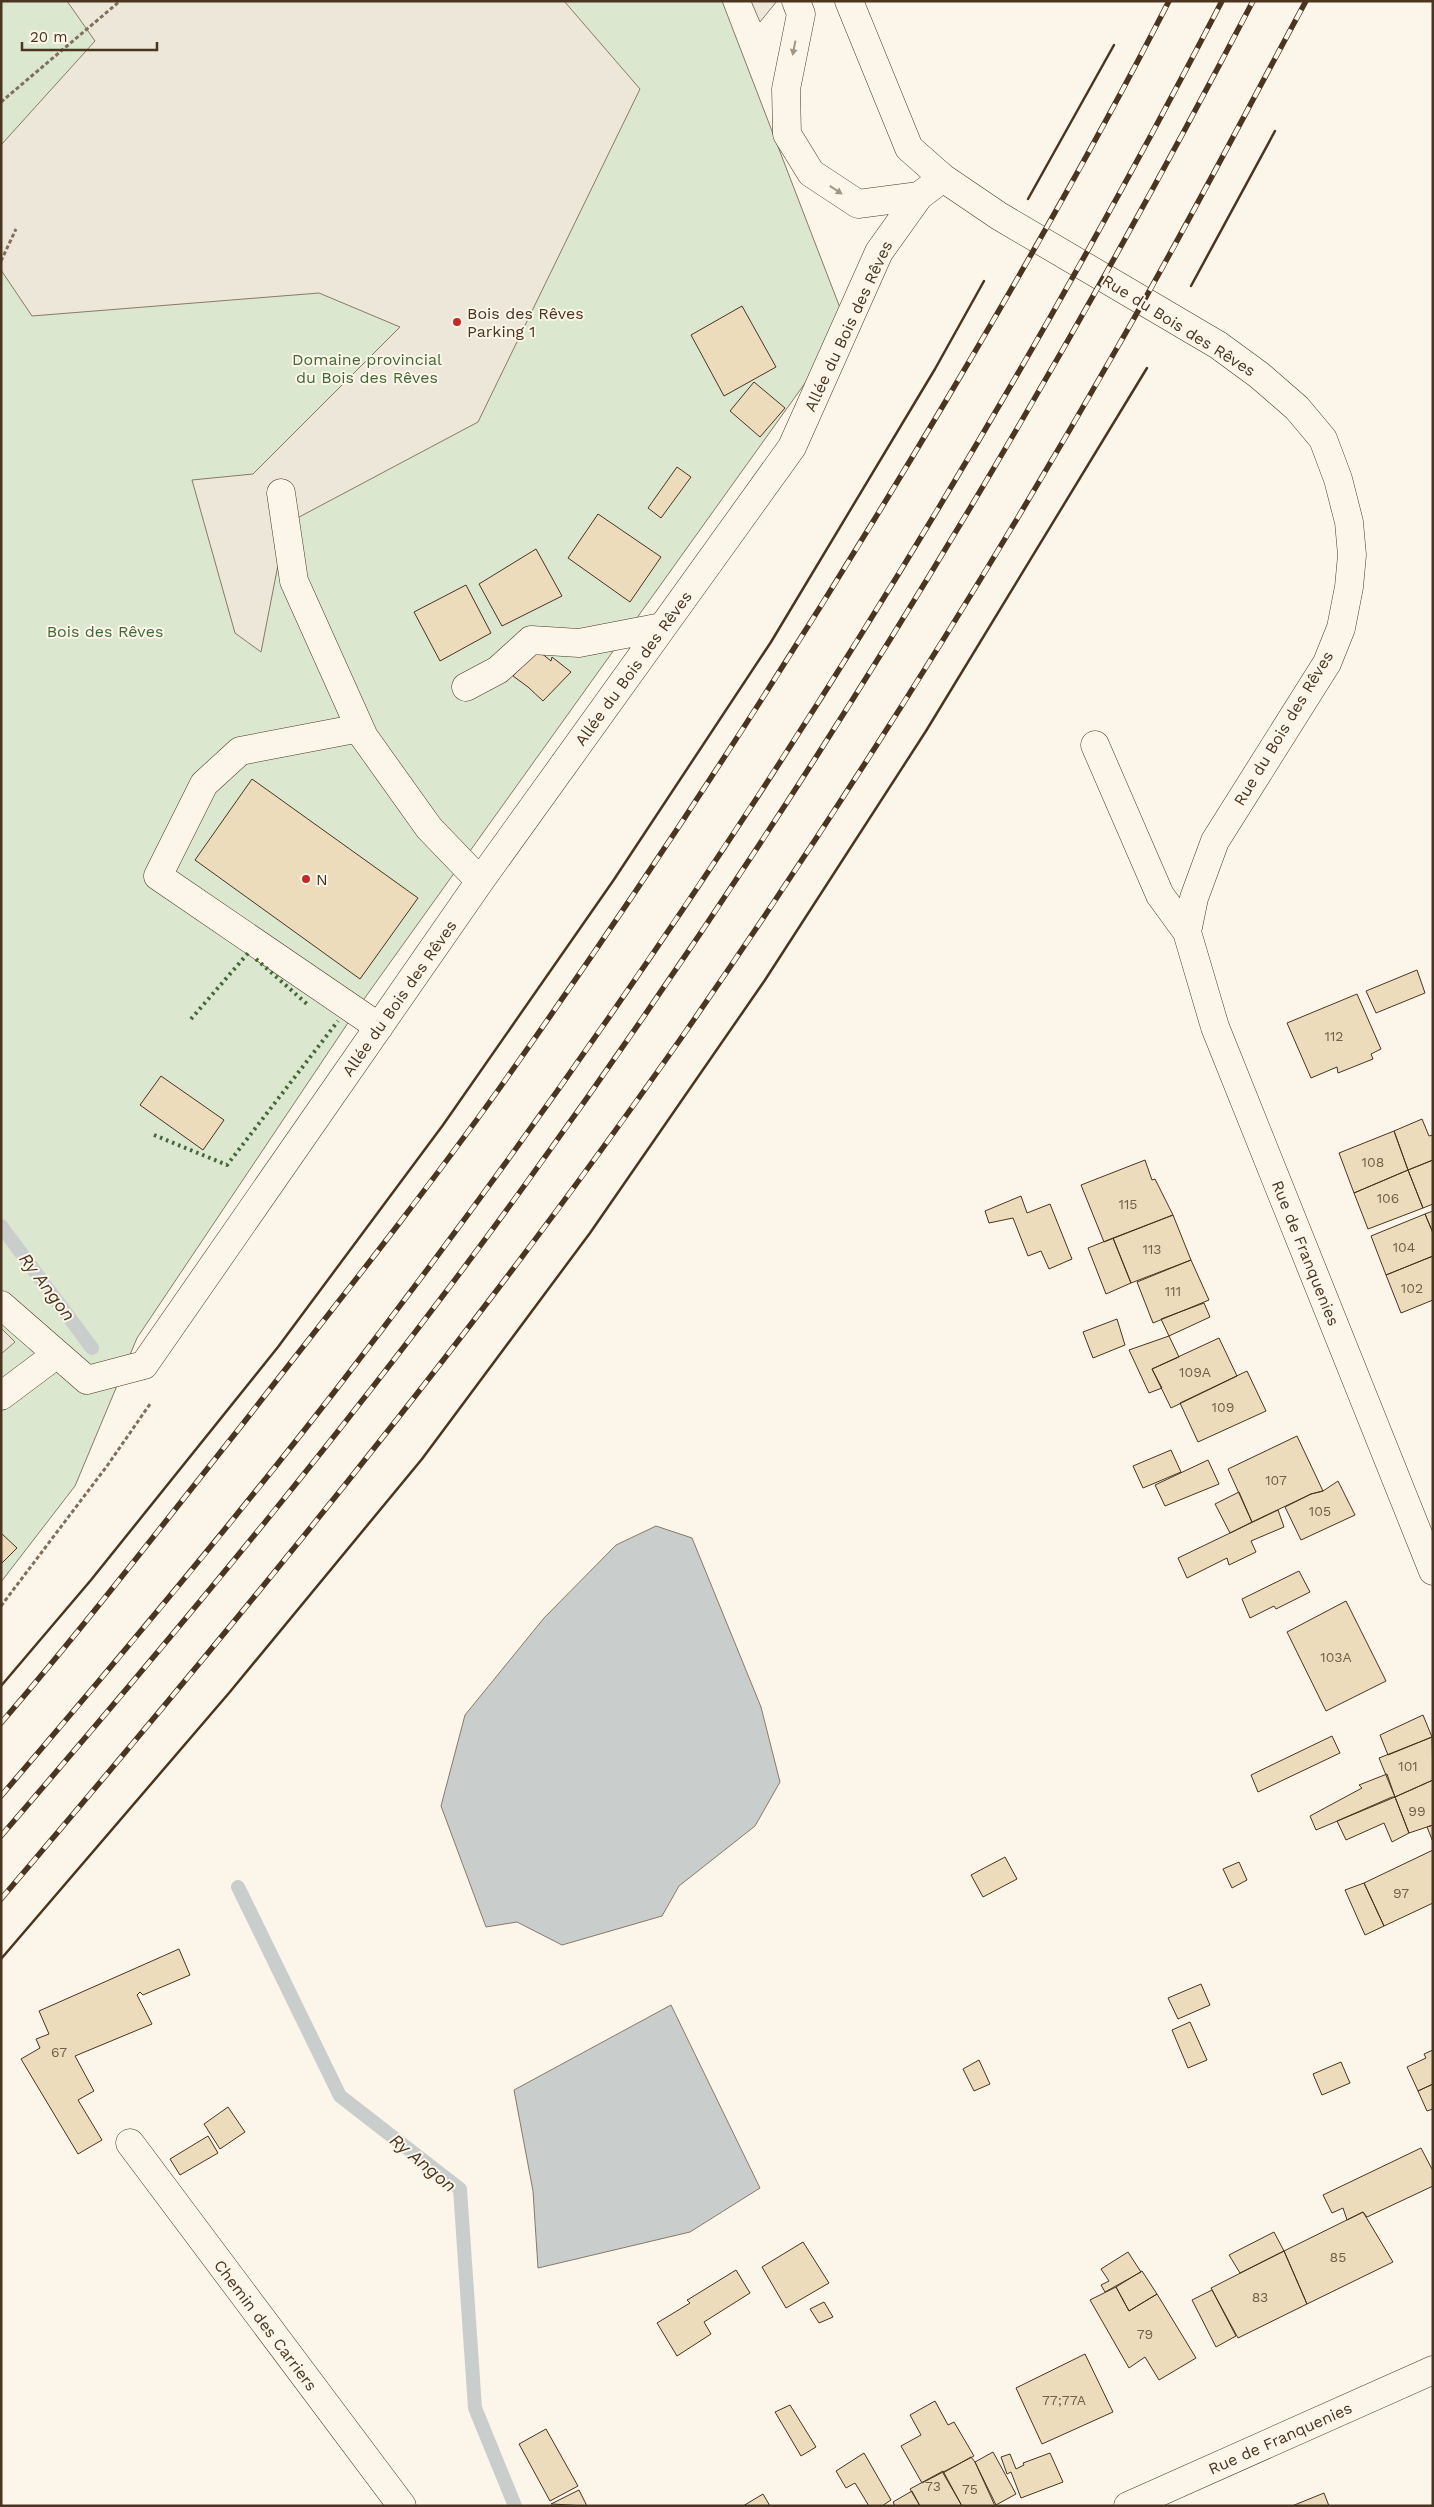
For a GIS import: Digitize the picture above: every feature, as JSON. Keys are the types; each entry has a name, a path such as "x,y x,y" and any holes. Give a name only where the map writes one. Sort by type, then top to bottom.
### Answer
{"street":[{"path":"796,1 800,14 786,89 787,134 811,173 858,204 918,196 943,178"},
{"name":"Rue du Bois des Rêves","path":"849,1 909,148 943,178 1000,216 1218,346 1260,374 1297,408 1323,439 1338,479 1349,522 1352,555 1349,587 1341,628 1327,663 1214,841 1194,898 1188,932"},
{"name":"Allée du Bois des Rêves","path":"57,1354 87,1380 144,1365 480,881 792,447 879,252 918,196"},
{"path":"281,492 294,581 364,737 429,828 480,881"},
{"path":"466,687 498,670 531,640 578,643 662,627"},
{"path":"360,728 240,751 204,784 158,876 379,1027"},
{"path":"1095,746 1160,895 1188,932"},
{"name":"Rue de Franquenies","path":"1188,932 1215,1027 1433,1572"},
{"path":"1,1306 57,1354 1,1396"},
{"name":"Chemin des Carriers","path":"130,2143 402,2506"},
{"name":"Rue de Franquenies","path":"1128,2506 1433,2370"}],"path":[{"path":"1,102 120,1"},
{"path":"1,261 16,228"}],"green space":[{"name":"Domaine provincial du Bois des Rêves","path":"1,1 722,1 842,313 823,358 364,999 137,1338 75,1486 1,1582"}],"shaded area":[{"name":"Bois des Rêves Parking 1","path":"67,1 564,1 640,89 478,422 286,524 261,652 235,633 192,480 253,474 400,327 319,293 32,316 1,270 1,145 95,41"},
{"path":"751,1 777,1 760,22"},
{"path":"1,1328 15,1342 1,1354"},
{"path":"656,1526 692,1538 761,1707 780,1782 755,1826 679,1886 662,1916 562,1945 517,1922 486,1927 441,1806 465,1715 544,1618 616,1545"},
{"path":"671,2005 760,2188 690,2232 538,2268 533,2191 514,2090"}],"building":[{"path":"742,306 776,367 724,396 691,335"},
{"path":"754,382 785,408 760,437 730,411"},
{"path":"677,467 691,477 661,518 648,508"},
{"path":"598,514 661,557 630,602 568,558"},
{"path":"536,549 562,596 502,626 479,584"},
{"path":"466,585 491,633 440,661 414,612"},
{"path":"535,648 551,661 552,657 571,672 543,701 513,676"},
{"name":"N","path":"252,779 418,898 360,979 195,860"},
{"path":"1417,970 1425,993 1376,1013 1366,991"},
{"path":"1357,994 1381,1049 1371,1054 1373,1059 1338,1073 1337,1067 1311,1078 1287,1023"},
{"path":"161,1076 224,1120 203,1150 140,1105"},
{"path":"1422,1119 1429,1136 1433,1135 1433,1160 1408,1170 1394,1131"},
{"path":"1394,1131 1408,1170 1354,1193 1339,1153"},
{"path":"1145,1160 1152,1180 1155,1179 1173,1215 1104,1242 1081,1185"},
{"path":"1433,1160 1433,1204 1423,1208 1408,1170"},
{"path":"1408,1170 1423,1208 1368,1229 1354,1193"},
{"path":"1021,1196 1027,1213 1050,1204 1072,1259 1049,1269 1041,1251 1028,1256 1013,1218 989,1223 985,1211"},
{"path":"1433,1211 1433,1233 1425,1214"},
{"path":"1425,1214 1433,1233 1433,1256 1386,1275 1371,1236"},
{"path":"1173,1215 1191,1260 1131,1283 1113,1238"},
{"path":"1113,1238 1131,1283 1106,1294 1088,1248"},
{"path":"1433,1256 1433,1300 1401,1313 1386,1275"},
{"path":"1191,1260 1209,1300 1153,1323 1137,1282"},
{"path":"1204,1303 1210,1317 1169,1336 1161,1319"},
{"path":"1117,1319 1125,1345 1093,1358 1083,1332"},
{"path":"1169,1336 1179,1357 1152,1369 1162,1388 1149,1393 1129,1350"},
{"path":"1219,1338 1237,1376 1171,1408 1152,1369"},
{"path":"1247,1371 1266,1411 1198,1442 1180,1403"},
{"path":"1297,1436 1323,1491 1311,1494 1252,1522 1228,1469"},
{"path":"1171,1450 1181,1472 1143,1488 1133,1466"},
{"path":"1208,1460 1219,1484 1165,1506 1155,1485"},
{"path":"1338,1481 1355,1515 1301,1540 1285,1507 1311,1494 1323,1491"},
{"path":"1239,1492 1252,1522 1230,1533 1215,1504"},
{"path":"1278,1510 1284,1527 1251,1541 1256,1552 1229,1565 1227,1558 1187,1578 1178,1558"},
{"path":"1,1533 17,1548 1,1564"},
{"path":"1299,1571 1310,1592 1276,1609 1274,1606 1250,1618 1242,1599"},
{"path":"1346,1601 1386,1681 1326,1711 1287,1632"},
{"path":"1423,1715 1432,1737 1388,1755 1380,1735"},
{"path":"1332,1736 1340,1753 1258,1792 1251,1775"},
{"path":"1432,1737 1433,1780 1395,1797 1379,1758"},
{"path":"1387,1774 1395,1797 1316,1830 1310,1816 1362,1788 1359,1785"},
{"path":"1433,1780 1433,1825 1409,1833 1395,1797"},
{"path":"1395,1797 1409,1833 1392,1842 1384,1823 1346,1840 1337,1821"},
{"path":"1433,1825 1433,1842 1427,1827"},
{"path":"1433,1850 1433,1903 1384,1926 1364,1883"},
{"path":"1005,1857 1017,1879 983,1897 971,1875"},
{"path":"1239,1862 1247,1880 1232,1888 1223,1869"},
{"path":"1364,1883 1384,1926 1365,1935 1345,1890"},
{"path":"179,1949 190,1975 143,1995 140,1992 137,1995 152,2024 75,2056 94,2091 78,2100 102,2140 78,2154 21,2059 40,2048 36,2039 49,2034 39,2011"},
{"path":"1201,1984 1210,2005 1178,2019 1168,1998"},
{"path":"1190,2022 1207,2060 1188,2068 1172,2030"},
{"path":"1433,2050 1433,2084 1418,2091 1407,2067 1426,2058 1424,2054"},
{"path":"979,2060 990,2084 974,2091 963,2069"},
{"path":"1341,2062 1350,2083 1322,2095 1313,2074"},
{"path":"1433,2084 1433,2109 1427,2111 1418,2091"},
{"path":"228,2107 245,2132 220,2149 204,2124"},
{"path":"208,2136 218,2153 180,2175 170,2159"},
{"path":"1421,2148 1433,2171 1433,2186 1367,2217 1363,2212 1347,2220 1343,2208 1332,2213 1323,2195"},
{"path":"1363,2212 1393,2262 1307,2304 1284,2251"},
{"path":"1274,2232 1284,2251 1240,2273 1229,2255"},
{"path":"803,2242 829,2283 786,2308 762,2267"},
{"path":"1284,2251 1307,2304 1238,2338 1211,2288"},
{"path":"1128,2252 1141,2272 1105,2292 1101,2285 1109,2281 1101,2269"},
{"path":"736,2270 750,2293 704,2322 711,2334 677,2356 657,2323 690,2303 687,2300"},
{"path":"1142,2271 1157,2294 1129,2311 1116,2287"},
{"path":"1116,2287 1129,2311 1157,2294 1196,2358 1159,2380 1145,2357 1129,2368 1090,2300"},
{"path":"1212,2290 1236,2336 1216,2347 1192,2300"},
{"path":"824,2302 833,2317 819,2323 810,2309"},
{"path":"1085,2354 1113,2412 1042,2444 1016,2388"},
{"path":"935,2401 948,2425 954,2422 974,2456 922,2483 901,2446 921,2435 910,2415"},
{"path":"790,2405 816,2447 801,2456 775,2412"},
{"path":"546,2429 578,2486 550,2501 519,2444"},
{"path":"993,2452 1016,2494 996,2505 975,2462"},
{"path":"864,2453 891,2500 882,2506 869,2506 855,2483 846,2488 836,2471"},
{"path":"1050,2453 1063,2482 1021,2498 1011,2472 1007,2474 1001,2457 1010,2454 1016,2469 1024,2465 1023,2463"},
{"path":"971,2457 995,2506 962,2506 943,2473"},
{"path":"943,2471 962,2506 920,2506 910,2489"},
{"path":"579,2490 587,2506 551,2504"},
{"path":"912,2491 920,2506 895,2506 893,2502"},
{"path":"1324,2493 1329,2506 1292,2506"},
{"path":"763,2494 770,2506 743,2506"}],"waterway":[{"name":"Ry Angon","path":"1,1226 92,1348"},
{"name":"Ry Angon","path":"238,1887 340,2096 460,2189 475,2408 515,2506"}],"railway":[{"path":"1,1723 121,1578 403,1218 499,1089 616,921 729,751 891,491 1060,204 1169,1"},
{"path":"1,1796 171,1595 335,1391 459,1226 580,1059 697,889 810,716 919,541 1024,363 1125,183 1222,1"},
{"path":"1,1836 205,1596 337,1433 465,1267 627,1040 725,897 819,752 1001,456 1087,306 1253,1"},
{"path":"1,1899 179,1688 353,1475 522,1257 684,1034 798,866 962,610 1066,436 1141,305 1306,1"}],"hedge":[{"path":"191,1019 249,952"},
{"path":"256,959 307,1004"},
{"path":"154,1135 227,1165 338,1021"}],"wall":[{"path":"1028,199 1114,45"},
{"path":"1191,286 1275,131"},
{"path":"1,1686 91,1580 278,1347 443,1125 613,881 771,642 935,369 984,281"},
{"path":"1,1959 229,1693 422,1459 590,1233 765,980 926,731 1147,368"}],"place":[{"name":"Bois des Rêves Parking 1","path":"457,322"},
{"name":"N","path":"306,879"}],"park label":[{"name":"Bois des Rêves","path":"105,631"}]}
